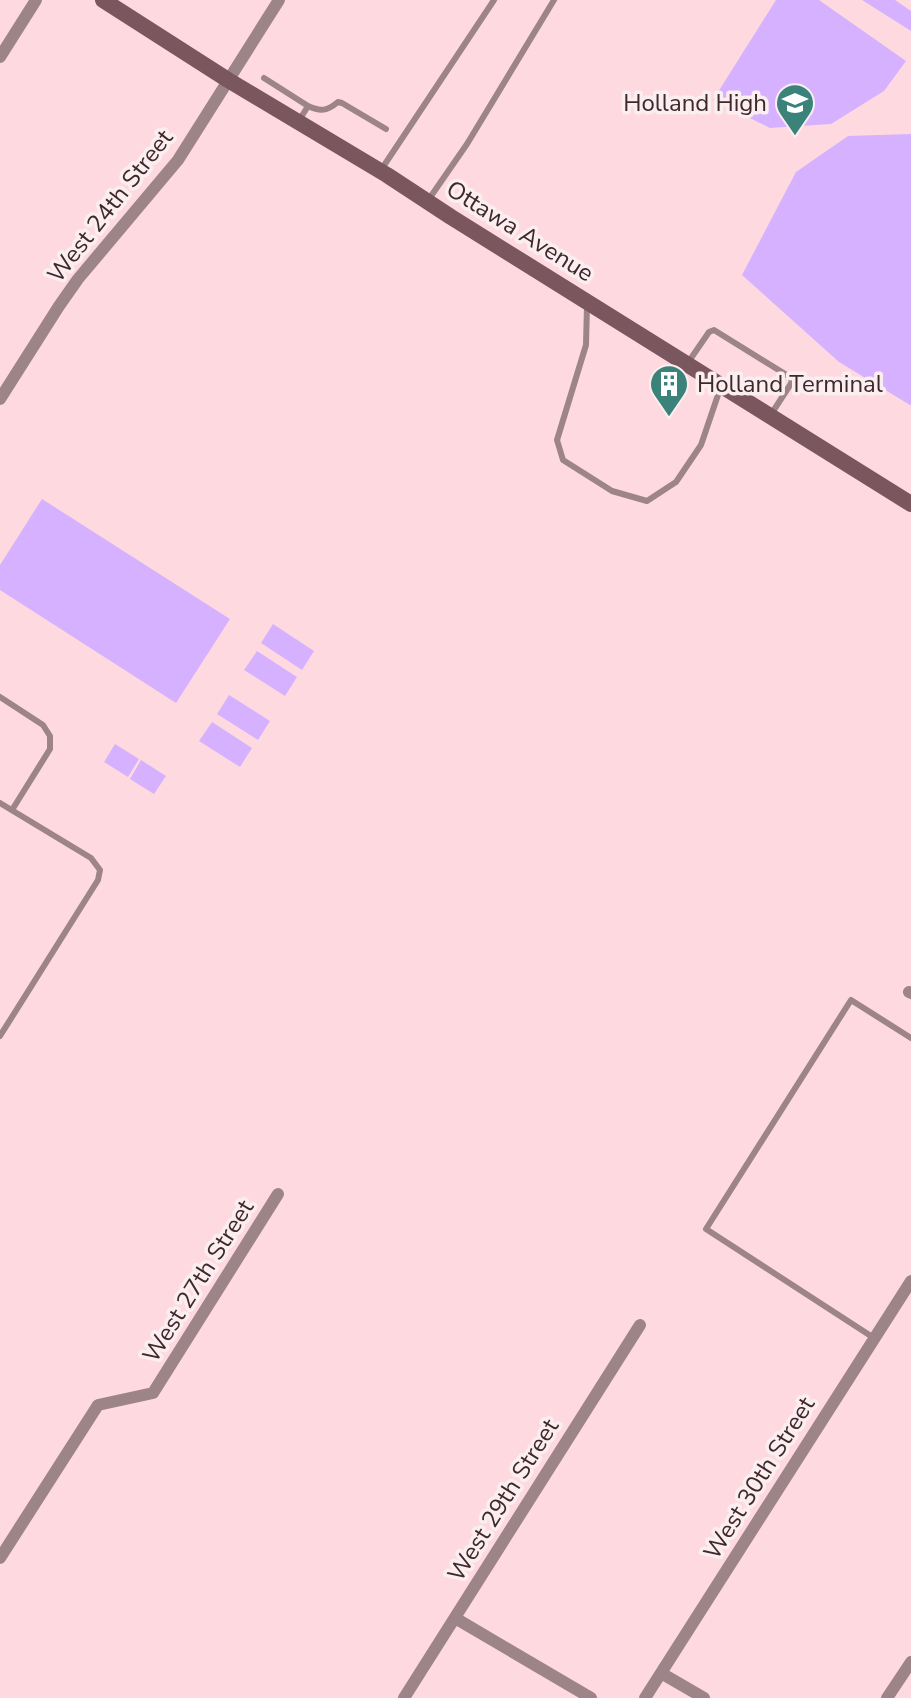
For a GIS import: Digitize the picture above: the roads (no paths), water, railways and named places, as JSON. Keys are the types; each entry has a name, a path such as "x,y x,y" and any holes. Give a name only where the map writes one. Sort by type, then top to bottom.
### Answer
{"street":[{"path":"0,57 36,0"},
{"name":"Ottawa Avenue","path":"103,0 911,504"},
{"name":"West 24th Street","path":"1,394 78,279 178,160 279,0"},
{"name":"West 27th Street","path":"0,1558 98,1405 153,1393 278,1194"},
{"name":"West 30th Street","path":"645,1698 911,1281"},
{"name":"West 29th Street","path":"404,1698 640,1325"},
{"path":"455,1618 591,1698"},
{"path":"887,1698 911,1662"},
{"path":"661,1673 704,1698"}],"lane":[{"path":"381,172 494,0"},
{"path":"427,202 467,144 554,0"},
{"path":"264,78 308,106 326,111 338,102 342,103 386,129"},
{"path":"298,122 308,106"},
{"path":"587,301 586,345 557,440 563,460 612,491 647,501 676,482 701,445 721,385"},
{"path":"687,364 709,332 714,330 790,377 792,382 770,416"},
{"path":"0,697 43,725 50,736 50,749 12,810"},
{"path":"0,803 91,858 100,870 98,880 0,1036"},
{"path":"874,1338 706,1229 851,1000 911,1038"}],"place":[{"name":"Holland High","path":"795,137"},
{"name":"Holland Terminal","path":"669,418"}]}
